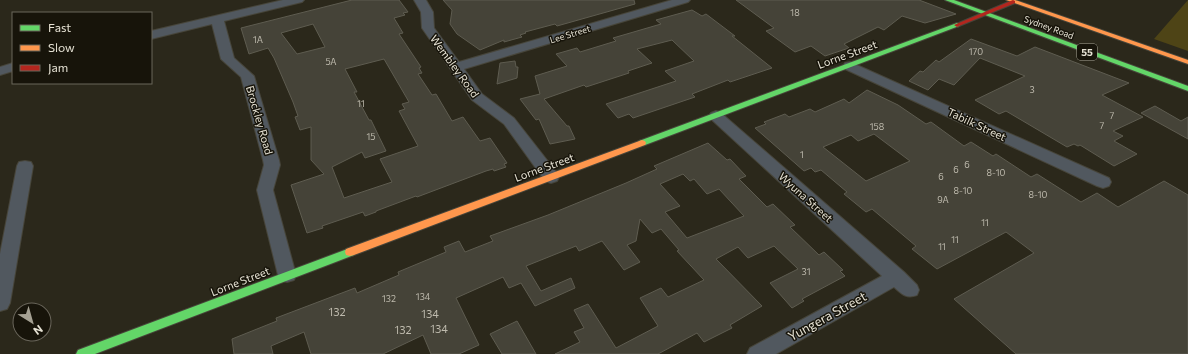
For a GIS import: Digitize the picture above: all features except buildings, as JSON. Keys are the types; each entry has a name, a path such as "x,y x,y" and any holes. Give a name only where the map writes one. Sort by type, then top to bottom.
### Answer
{"main road":[{"name":"Sydney Road","path":"948,0 1188,89"},
{"name":"Sydney Road","path":"1011,1 1188,62"},
{"name":"Lorne Street","path":"82,354 287,275 850,66 986,14 1011,1"}],"street":[{"path":"152,35 298,0"},
{"name":"Wembley Road","path":"420,0 427,12 428,28 477,97 509,121 551,177"},
{"name":"Lee Street","path":"456,67 684,0"},
{"name":"Brockley Road","path":"217,19 228,59 247,76 269,152 272,165 264,190 287,275"},
{"name":"Tabilk Street","path":"850,66 1103,182"},
{"path":"0,71 12,68"},
{"name":"Wyuna Street","path":"716,116 904,283"},
{"path":"0,303 25,166"},
{"name":"Yungera Street","path":"757,354 904,283"}],"shaded area":[{"path":"1188,0 1188,51 1154,39"}],"traffic: fast":[{"path":"948,0 1188,89"},
{"path":"642,143 957,25"},
{"path":"82,354 350,252"}],"traffic: slow":[{"path":"1009,0 1188,62"},
{"path":"350,252 642,143"}],"traffic: jam":[{"path":"957,25 1013,2"}]}
